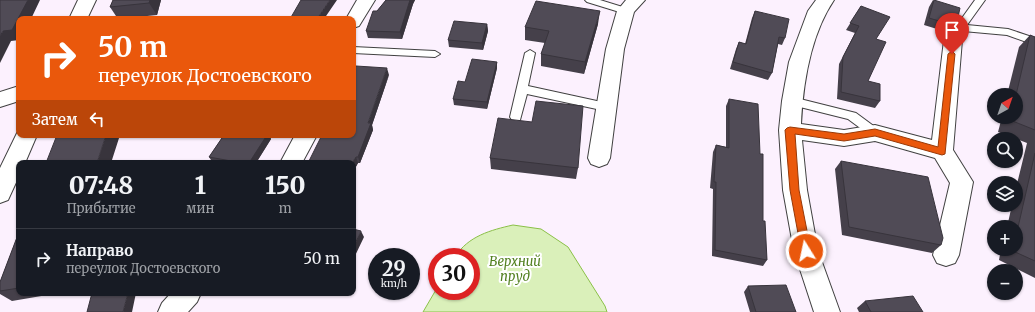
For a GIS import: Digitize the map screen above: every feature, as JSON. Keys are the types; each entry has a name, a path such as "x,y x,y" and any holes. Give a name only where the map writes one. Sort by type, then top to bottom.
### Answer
{"street":[{"path":"79,16 87,0"},
{"path":"356,17 366,0"},
{"path":"825,0 817,11 800,62 792,101 790,130 795,190 806,251 827,312"},
{"path":"599,158 615,49 631,6"},
{"path":"946,255 962,182 942,151 956,33"},
{"path":"0,100 16,94"},
{"path":"790,130 844,138 875,133 942,151"},
{"path":"0,193 25,138"},
{"path":"293,160 304,138"},
{"path":"171,312 185,296"}],"lane":[{"path":"590,0 631,6"},
{"path":"956,33 980,0"},
{"path":"956,33 1008,32 1035,42"},
{"path":"356,50 435,54"},
{"path":"516,117 530,53"},
{"path":"522,89 606,107"},
{"path":"792,101 852,116 875,133"}],"water":[{"name":"Верхний пруд","path":"513,225 541,229 568,247 605,306 607,312 423,312 430,300 480,300 480,248 462,248 473,239 496,229"}],"building":[{"path":"0,0 28,0 19,16 16,16 16,22 12,30 3,31 0,36"},
{"path":"113,0 150,0 149,3 110,7"},
{"path":"301,0 330,0 319,16 292,16"},
{"path":"386,0 410,0 400,32 366,31 373,11 377,11"},
{"path":"934,0 960,8 956,26 929,18"},
{"path":"536,1 600,11 585,62 541,54 549,31 525,27"},
{"path":"861,6 890,17 876,39 886,42 868,81 880,84 880,101 841,92 843,57 859,26 850,23"},
{"path":"755,11 789,19 785,38 779,37 772,73 733,62 739,42 746,44"},
{"path":"454,21 487,24 482,43 448,40"},
{"path":"1030,35 1035,37 1035,130 1020,124 1023,124 1023,88 1018,88"},
{"path":"472,59 497,62 487,102 453,99 458,81 465,82"},
{"path":"356,66 387,68 368,123 371,123 358,157 354,160 310,160 320,138 356,138"},
{"path":"729,99 758,104 760,154 763,154 763,221 765,221 767,260 715,250 716,182 714,182 716,145 729,148"},
{"path":"536,101 583,106 578,168 490,158 498,118 532,122"},
{"path":"56,138 105,138 98,160 47,160"},
{"path":"222,138 265,138 251,160 226,160 209,157"},
{"path":"1035,153 1035,261 1023,256 1023,220 1020,220 1021,212 1023,212 1023,205"},
{"path":"841,161 928,177 943,238 941,245 849,227"},
{"path":"356,230 361,231 356,242"},
{"path":"16,240 16,288 0,291 0,282"},
{"path":"786,285 796,312 756,312 748,286"},
{"path":"91,296 127,296 123,312 87,312"},
{"path":"913,296 923,312 871,312 865,301"}],"route":[{"path":"806,251 795,190 790,130 844,138 875,133 942,151 952,54"}]}
